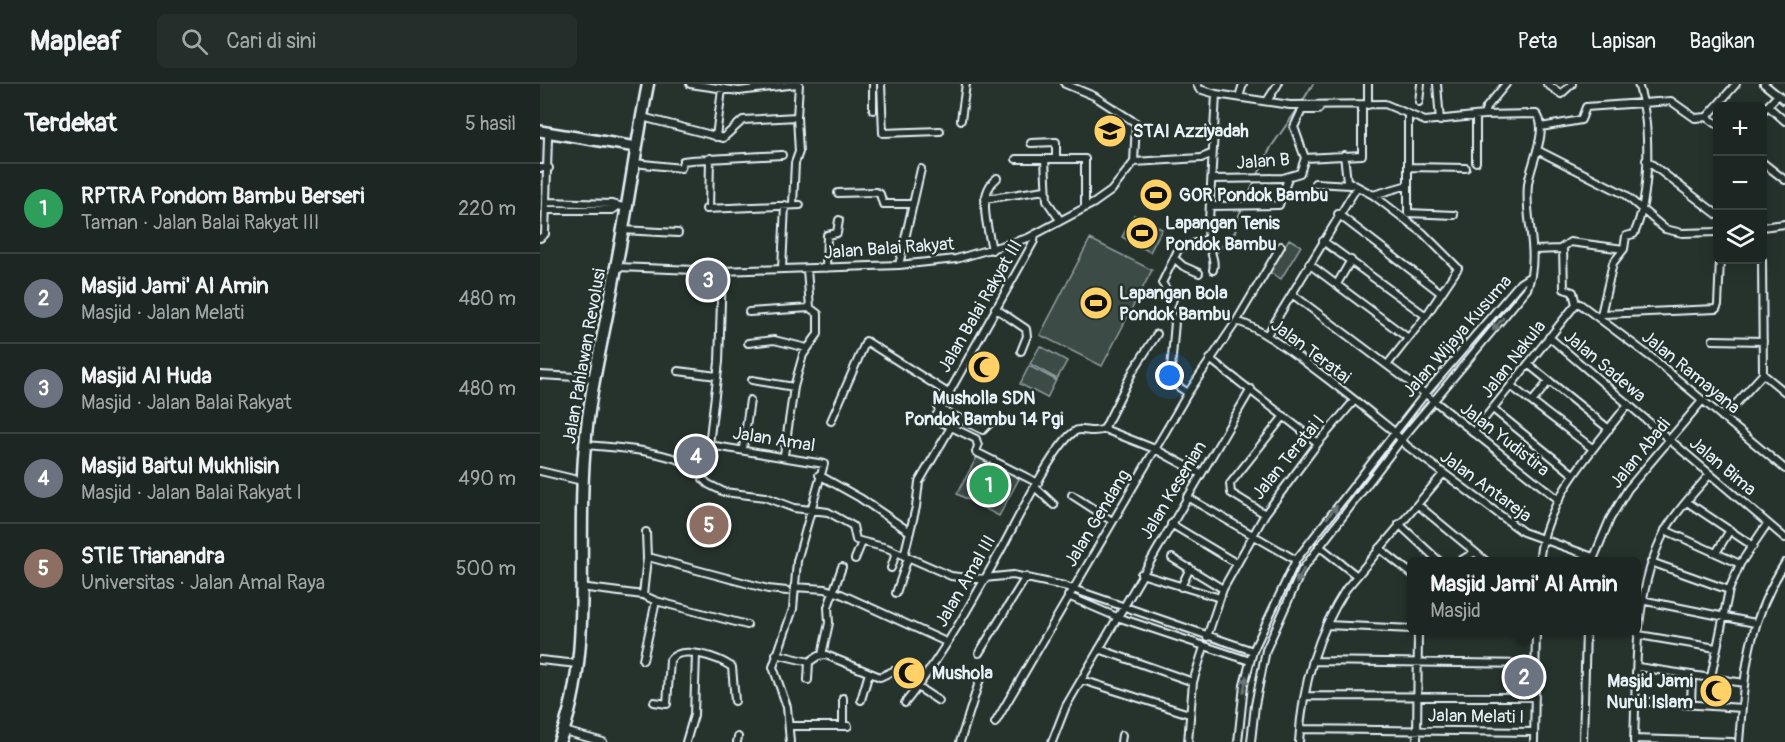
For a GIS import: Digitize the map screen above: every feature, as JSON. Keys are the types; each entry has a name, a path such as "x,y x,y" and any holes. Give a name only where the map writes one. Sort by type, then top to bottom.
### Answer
{"main road":[{"name":"Jalan Pahlawan Revolusi","path":"559,742 573,702 579,664 582,481 594,378 616,267 622,230 622,207 634,163 648,84"}],"street":[{"path":"693,84 739,91 798,84 797,117 800,152 795,163 797,205 707,209 710,158"},
{"path":"873,84 873,110"},
{"path":"881,84 881,131 940,131"},
{"path":"961,120 966,84"},
{"path":"1065,84 1094,96 1136,123 1134,162 1201,158 1211,154"},
{"path":"1239,97 1243,84"},
{"path":"1267,101 1278,84"},
{"path":"1356,188 1347,180 1344,156 1362,154 1368,84"},
{"path":"1419,102 1420,84"},
{"path":"1437,84 1440,121"},
{"path":"1476,162 1480,116 1506,84"},
{"path":"1547,84 1561,94 1572,84"},
{"path":"1638,84 1645,104 1646,160 1642,209 1634,234 1626,236 1624,249 1613,263 1602,316 1716,309 1720,264"},
{"path":"1764,84 1785,101"},
{"path":"1197,85 1219,94 1290,105 1385,104 1425,122 1480,116 1536,114 1541,127 1537,150 1530,170 1526,202 1534,250 1531,276"},
{"path":"1707,117 1734,85"},
{"path":"716,137 722,89"},
{"path":"1213,270 1214,260 1210,254 1208,240 1214,158 1211,154 1219,94"},
{"path":"1778,95 1768,106 1782,119 1785,111"},
{"path":"1541,127 1581,120 1586,107 1671,101 1695,118 1707,117 1713,121"},
{"path":"1305,158 1294,128 1302,110 1318,110 1321,105"},
{"path":"1408,115 1408,213 1454,215"},
{"path":"642,117 716,137 727,137 737,123 743,120 797,117"},
{"path":"540,131 636,147"},
{"path":"540,142 548,140 549,168 545,234 540,238"},
{"path":"1031,143 1056,142 1056,159"},
{"path":"1537,150 1624,194 1665,230 1682,233 1713,232"},
{"path":"634,163 681,168 683,161 782,155"},
{"name":"Jalan B","path":"1213,179 1287,178 1300,173 1305,158 1344,156"},
{"path":"1016,159 1085,159 1085,207"},
{"path":"1045,159 1045,190 1049,206 1060,220"},
{"path":"1646,160 1713,211"},
{"name":"Jalan Balai Rakyat","path":"616,267 722,271 807,269 899,265 956,259 992,250 1035,234 1085,207 1112,191 1134,162"},
{"path":"1767,165 1784,177"},
{"path":"1408,167 1466,168"},
{"path":"540,168 549,168"},
{"path":"899,265 921,169"},
{"path":"992,250 985,199 988,186 997,178"},
{"path":"1210,206 1279,205 1287,178"},
{"path":"1315,183 1346,183 1373,195 1423,233 1457,264 1458,270 1426,316 1387,365"},
{"path":"1373,195 1408,185"},
{"path":"1267,335 1338,214 1356,188"},
{"path":"985,199 1045,190"},
{"path":"838,193 876,192 879,193 883,204 914,204"},
{"path":"548,202 612,204 622,207"},
{"path":"782,269 785,205"},
{"path":"548,210 612,210 622,207"},
{"path":"1338,214 1441,293"},
{"path":"826,268 828,234 837,232 839,220"},
{"path":"1767,226 1785,224"},
{"path":"622,230 678,233"},
{"name":"Jalan Balai Rakyat III","path":"938,408 1034,241 1035,234"},
{"path":"1188,393 1170,381 1175,319 1170,312 1173,299 1162,284 1181,247 1208,240"},
{"path":"1323,241 1426,316"},
{"path":"1534,250 1563,248 1570,242 1624,249"},
{"path":"1281,246 1236,322 1210,359 1318,442"},
{"path":"1563,248 1564,288 1574,293 1576,304"},
{"path":"1174,258 1183,266 1199,273"},
{"path":"1337,284 1351,260"},
{"path":"1309,264 1408,338"},
{"path":"1723,418 1763,374 1762,264"},
{"path":"807,269 810,308"},
{"path":"722,271 717,376 709,445 702,469 703,478 708,484 723,492 765,498 794,508 828,512 853,526 855,538 862,542 896,552 943,574 984,579 1012,575 1072,589 995,723"},
{"name":"Jalan Wijaya Kusuma","path":"1238,742 1244,685 1253,651 1296,560 1425,394 1520,283 1531,276"},
{"name":"Jalan Wijaya Kusuma","path":"1251,742 1255,705 1266,650 1302,570 1401,440 1527,289 1531,276"},
{"name":"Jalan Yudistira","path":"1292,294 1425,394 1559,500"},
{"name":"Jalan Ramayana","path":"1576,304 1602,316 1785,469"},
{"name":"Jalan Nakula","path":"1473,433 1576,304"},
{"path":"749,312 810,308 818,314 818,334 807,348 794,387 784,455"},
{"path":"995,308 1026,330 1027,336 1021,351"},
{"name":"Jalan Teratai","path":"1236,322 1247,323 1267,335 1396,433 1401,440"},
{"path":"1107,430 1133,370 1157,334"},
{"name":"Jalan Sadewa","path":"1549,338 1669,441"},
{"path":"748,343 774,340 807,348"},
{"path":"1713,340 1763,341"},
{"name":"Jalan Balai Rakyat III","path":"831,421 866,341 948,393"},
{"name":"Jalan Gendang","path":"1210,359 1072,589 1253,651"},
{"path":"1528,364 1609,429"},
{"path":"678,371 717,376"},
{"path":"1763,374 1783,388"},
{"path":"540,375 594,378"},
{"path":"752,380 794,387"},
{"path":"1532,402 1549,381"},
{"path":"1511,386 1592,448"},
{"name":"Jalan Kesenian","path":"1052,742 1059,720 1141,574 1251,389"},
{"path":"743,448 750,400"},
{"name":"Jalan Teratai I","path":"1284,416 1230,484 1232,493 1265,513 1318,442 1354,401"},
{"name":"Jalan Abadi","path":"1594,557 1628,489 1702,401"},
{"path":"1540,557 1542,541 1573,474 1628,404"},
{"path":"992,421 983,430 938,408 938,420 976,439 978,446 976,452 1036,485 1054,505"},
{"path":"1493,409 1573,474"},
{"path":"896,593 906,557 919,482 951,427"},
{"name":"Jalan Amal III","path":"905,703 946,642 1036,485 1064,441 1073,432 1081,430 1094,433 1107,430 1155,449"},
{"name":"Jalan Antareja","path":"1401,440 1500,517 1542,541 1587,557"},
{"name":"Jalan Bima","path":"1669,441 1785,538"},
{"name":"Jalan Amal","path":"709,445 743,448 821,461 824,465 819,475 797,561 792,615 776,654"},
{"path":"585,446 662,454 676,457 702,469"},
{"path":"1155,449 1201,474"},
{"path":"540,471 582,481"},
{"path":"1299,742 1312,661 1335,606 1379,548 1443,474"},
{"path":"1641,596 1651,562 1665,530 1710,474"},
{"path":"819,475 860,498 910,532"},
{"path":"1072,495 1112,521"},
{"path":"1187,497 1296,560"},
{"path":"1687,502 1753,546"},
{"path":"1418,505 1482,557"},
{"path":"1207,637 1223,589 1265,513"},
{"path":"1171,524 1236,563"},
{"path":"1400,524 1436,557"},
{"path":"1711,677 1730,590 1740,564 1767,524"},
{"path":"1665,530 1740,564"},
{"path":"1716,553 1730,530"},
{"path":"643,595 647,558 646,532"},
{"path":"855,559 862,542"},
{"path":"1308,544 1318,548 1357,576"},
{"path":"1379,548 1407,570"},
{"path":"891,568 896,552"},
{"path":"1466,557 1475,552"},
{"path":"647,558 659,558 768,589 787,591"},
{"path":"1172,558 1223,589"},
{"path":"1651,562 1730,590"},
{"path":"1739,742 1744,683 1755,623 1785,563"},
{"path":"790,742 787,707 773,671 776,654 809,662 822,655 830,622 828,607 843,567"},
{"path":"1181,586 1190,568"},
{"path":"1141,574 1220,598"},
{"path":"979,653 1025,577"},
{"path":"580,586 643,595 657,601 747,625"},
{"path":"794,586 834,592 946,642"},
{"path":"1068,596 1117,617 1250,661"},
{"path":"1641,599 1755,623"},
{"path":"644,660 657,601"},
{"path":"1327,625 1407,629"},
{"path":"1417,742 1418,635"},
{"path":"1534,742 1536,635"},
{"path":"1583,742 1586,635"},
{"path":"1716,648 1639,635 1634,740 1732,742"},
{"path":"1188,742 1193,682 1204,646"},
{"path":"1099,649 1193,682"},
{"path":"654,702 668,703 668,680 672,656 682,653 696,654 732,667 735,701"},
{"path":"686,742 694,715 696,654"},
{"path":"822,655 882,677 893,671 939,700"},
{"path":"540,660 579,664"},
{"path":"1312,661 1535,664"},
{"path":"808,680 809,662"},
{"path":"1638,667 1744,683"},
{"path":"861,700 868,673"},
{"path":"1691,705 1692,675"},
{"path":"960,742 980,679"},
{"path":"1082,680 1189,714"},
{"path":"1305,696 1535,697"},
{"path":"790,726 846,726 843,698"},
{"path":"1637,701 1742,708"},
{"name":"Jalan Melati I","path":"1300,729 1534,732"},
{"path":"564,731 603,742"}],"shaded area":[{"name":"Lapangan Tenis Pondok Bambu","path":"1134,215 1162,229 1150,252 1122,237"},
{"name":"Lapangan Bola Pondok Bambu","path":"1090,239 1152,270 1102,366 1040,335"},
{"path":"1289,239 1301,246 1281,279 1269,272"},
{"path":"1040,346 1067,361 1057,379 1030,364"},
{"path":"1029,366 1056,380 1047,398 1020,384"},
{"path":"979,453 1021,475 999,516 957,494"}],"waterway":[{"path":"1302,102 1313,84"},
{"path":"1217,252 1235,232 1239,215 1271,147 1299,107"}],"place":[{"name":"STAI Azziyadah","path":"1110,131"},
{"name":"GOR Pondok Bambu","path":"1156,195"},
{"name":"Lapangan Tenis Pondok Bambu","path":"1142,233"},
{"name":"Masjid Al Huda","path":"708,280"},
{"name":"Lapangan Bola Pondok Bambu","path":"1096,303"},
{"name":"Musholla SDN Pondok Bambu 14 Pgi","path":"984,367"},
{"name":"Masjid Baitul Mukhlisin","path":"696,456"},
{"name":"RPTRA Pondom Bambu Berseri","path":"989,485"},
{"name":"STIE Trianandra","path":"709,525"},
{"name":"Mushola","path":"909,673"},
{"name":"Masjid Jami' Al Amin","path":"1524,677"},
{"name":"Masjid Jami Nurul Islam","path":"1716,691"}]}
